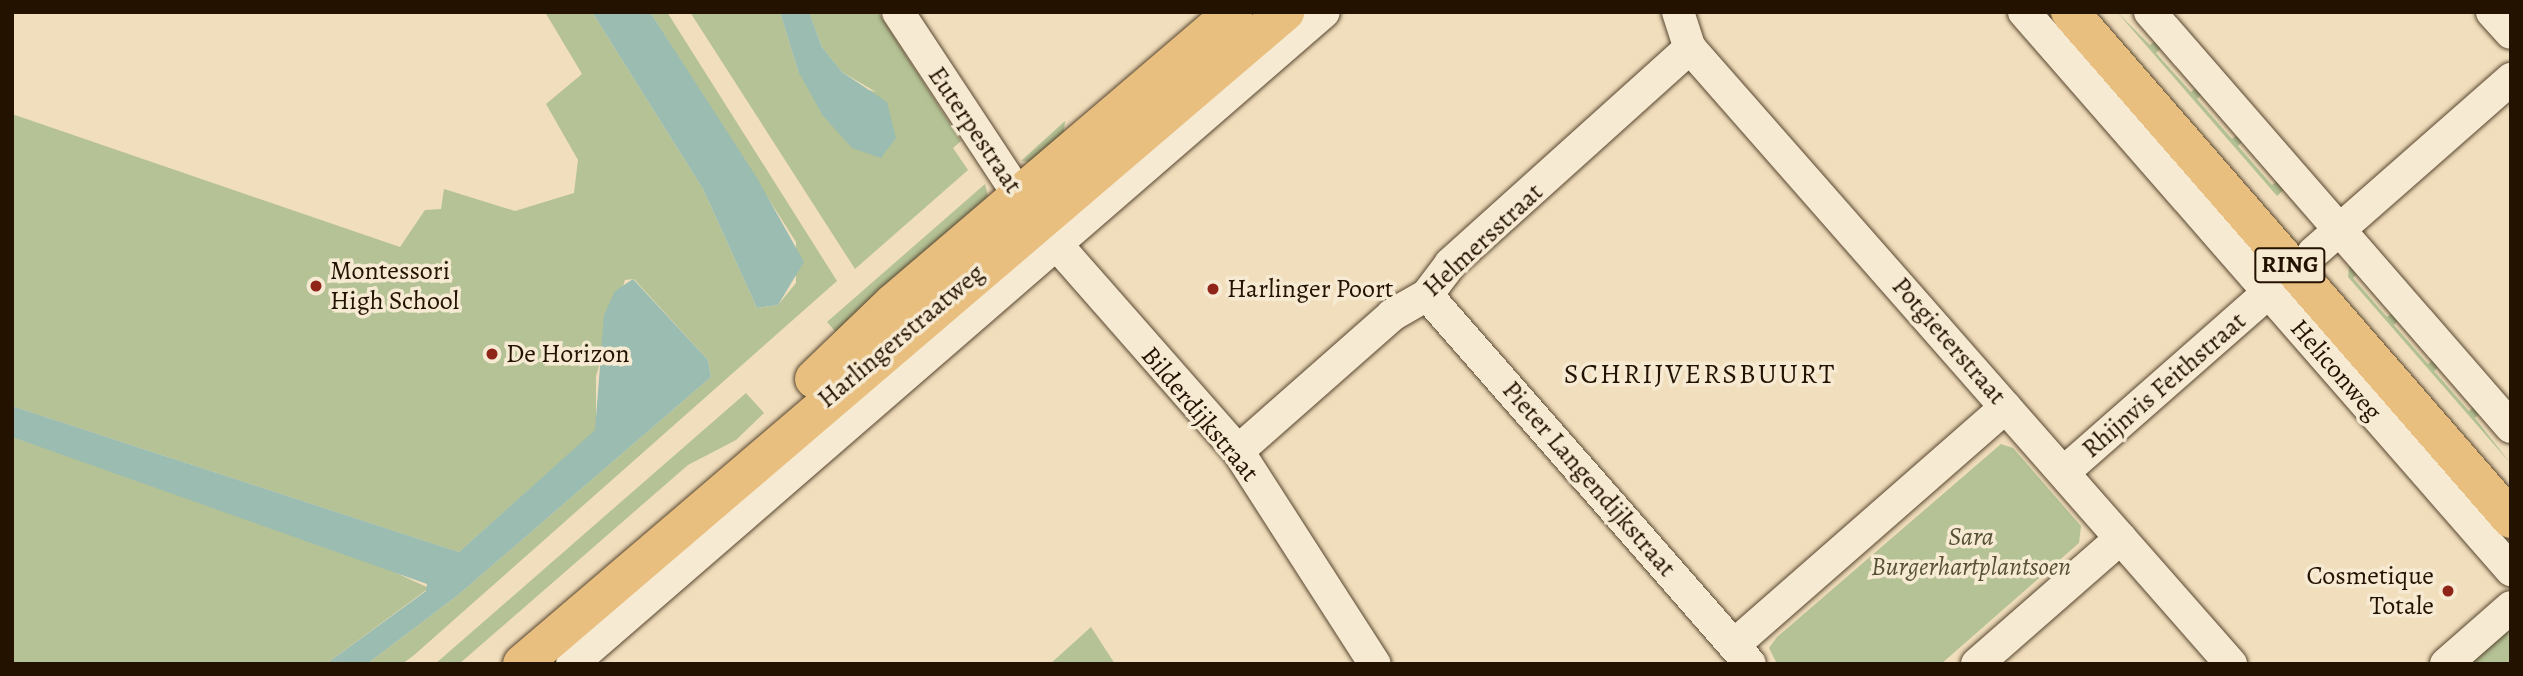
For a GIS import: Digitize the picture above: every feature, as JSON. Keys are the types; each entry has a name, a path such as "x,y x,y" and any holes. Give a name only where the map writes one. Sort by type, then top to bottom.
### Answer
{"main road":[{"name":"Harlingerstraatweg","path":"496,664 734,458 893,303 1037,221 1234,12"},
{"name":"Harlingerstraatweg","path":"522,664 1037,221 1285,12"},
{"name":"Heliconweg","path":"2070,12 2511,480"},
{"name":"Heliconweg","path":"2104,12 2511,519"}],"street":[{"name":"Euterpestraat","path":"898,12 1037,221"},
{"name":"Harlingerstraatweg","path":"572,664 1037,221 1324,12"},
{"name":"Potgieterstraat","path":"1678,12 1690,48 2231,664"},
{"name":"Heliconweg","path":"2024,12 2304,261 2511,427"},
{"name":"Heliconweg","path":"2150,12 2304,261 2511,570"},
{"path":"2493,12 2511,33"},
{"name":"Helmersstraat","path":"1238,451 1392,315 1427,295 1450,264 1690,48"},
{"name":"Rhijnvis Feithstraat","path":"2064,472 2511,79"},
{"name":"Bilderdijkstraat","path":"1037,221 1238,451 1376,664"},
{"name":"Pieter Langendijkstraat","path":"1427,295 1742,654"},
{"path":"1742,654 2006,407"},
{"path":"1977,664 2120,537"},
{"path":"2446,664 2511,607"}],"green space":[{"name":"Montessori High School","path":"545,12 592,12 703,189 757,308 778,305 796,283 796,242 650,12 667,12 837,281 413,656 402,664 367,664 458,595 711,377 708,360 634,279 625,280 596,376 596,430 459,552 12,406 12,114 400,247 425,210 441,209 444,189 515,211 574,193 578,160 546,104 582,74"},
{"path":"690,12 780,12 798,71 876,92 842,72 822,47 809,12 878,12 961,141 953,148 968,170 855,269"},
{"path":"2117,12 2150,45 2159,38 2165,45 2156,53 2191,92 2200,85 2205,91 2197,99 2232,139 2241,132 2246,138 2238,146 2272,185 2282,177 2288,186 2277,196"},
{"path":"1065,121 1063,141 1032,162 1021,161"},
{"path":"985,184 989,200 843,340 827,322"},
{"path":"2350,260 2362,269 2353,278 2387,317 2396,310 2402,317 2394,325 2428,364 2437,357 2442,364 2434,371 2469,411 2477,404 2483,410 2475,418 2511,464 2348,277"},
{"path":"746,393 764,413 736,440 688,465 459,664 435,664"},
{"path":"12,437 346,550 429,588 326,664 12,664"},
{"name":"Sara Burgerhartplantsoen","path":"2001,444 2013,448 2081,526 2079,543 1941,664 1777,664 1769,648 1777,637"},
{"path":"1091,627 1115,664 1050,664 1070,646"},
{"path":"2508,628 2511,664 2467,664"}],"water":[{"path":"592,12 650,12 757,178 804,262 778,305 757,308 703,189"},
{"path":"780,12 809,12 822,47 842,72 887,102 896,138 881,158 852,148 823,116 798,71"},
{"path":"633,279 708,360 711,377 458,595 367,664 326,664 426,591 427,584 12,437 12,406 459,552 595,430 604,315 615,291"}],"place":[{"name":"Montessori High School","path":"316,286"},
{"name":"Harlinger Poort","path":"1213,289"},
{"name":"De Horizon","path":"492,354"},
{"name":"Cosmetique Totale","path":"2448,591"}],"district":[{"name":"SCHRIJVERSBUURT","path":"1700,374"}]}
